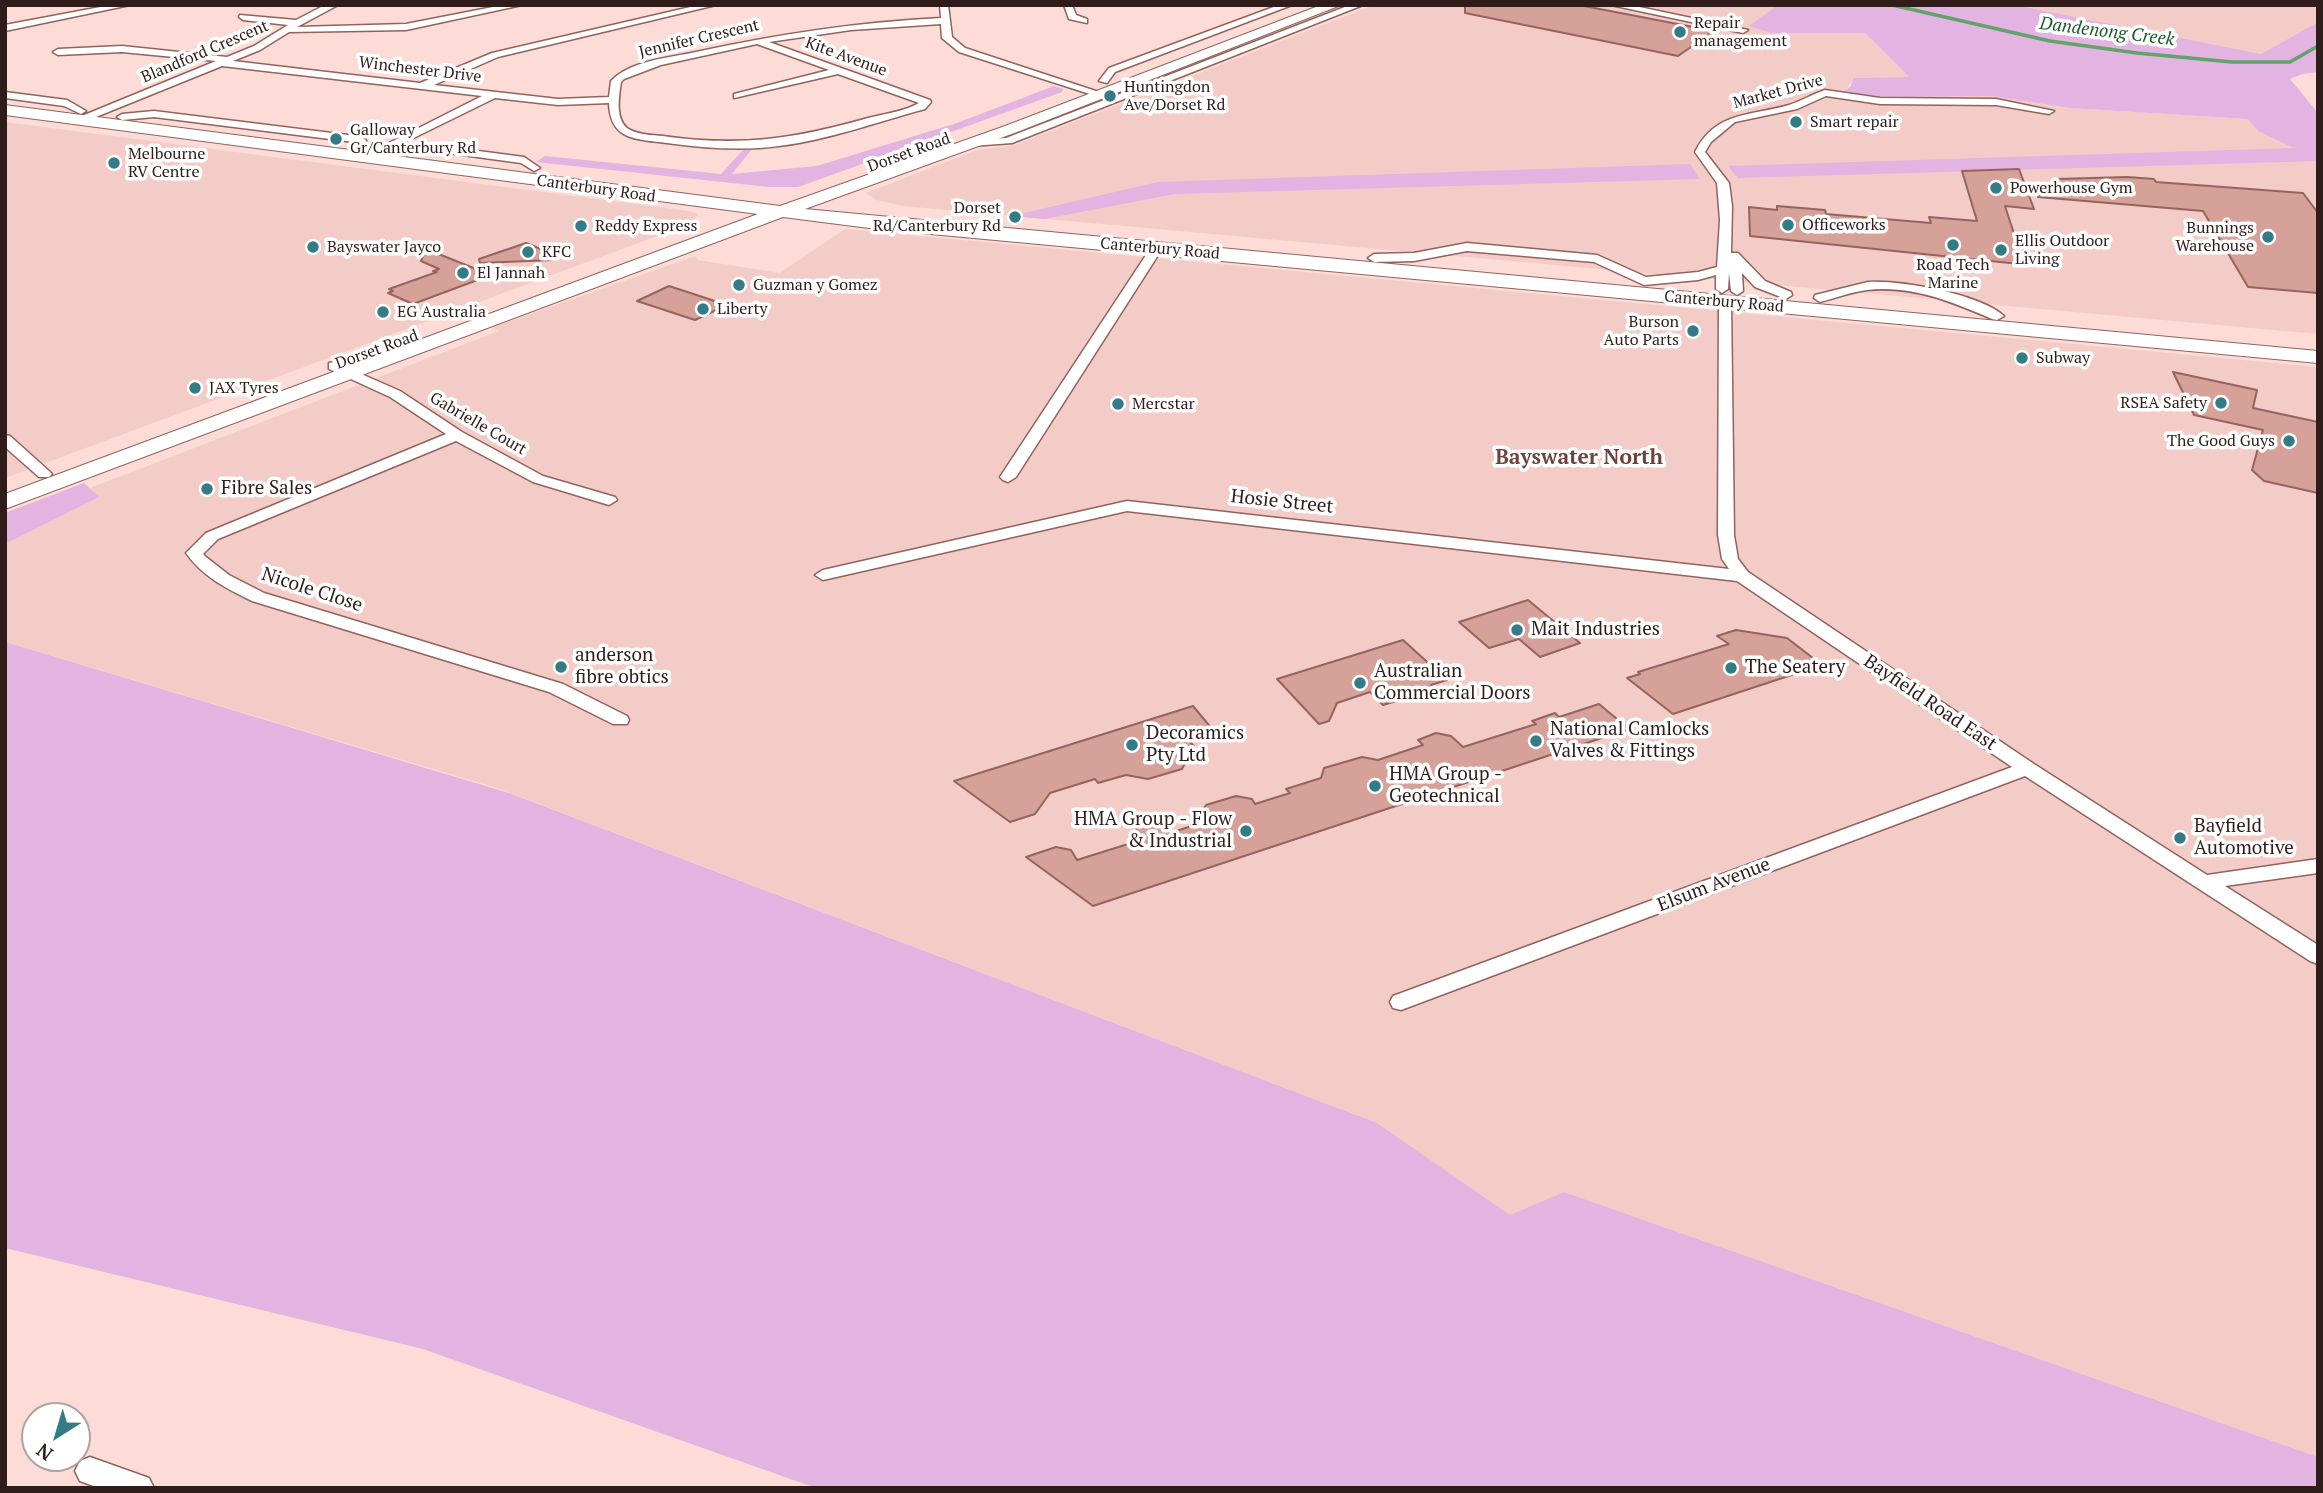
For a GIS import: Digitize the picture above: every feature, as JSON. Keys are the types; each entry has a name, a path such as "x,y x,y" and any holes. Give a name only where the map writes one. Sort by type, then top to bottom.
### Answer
{"main road":[{"name":"Dorset Road","path":"794,199 870,179 972,143 1310,5"},
{"name":"Dorset Road","path":"342,369 738,229 794,199 1083,90 1102,88 1202,55 1334,5"},
{"name":"Canterbury Road","path":"5,102 699,202 756,209 794,199"},
{"name":"Canterbury Road","path":"5,110 89,116 124,110 366,152"},
{"name":"Canterbury Road","path":"385,149 409,149 633,182 794,199 881,217 1156,248 1727,288 2269,346 2318,357"},
{"path":"366,152 385,149"},
{"path":"870,179 853,193 855,198 881,217"},
{"path":"633,182 729,187"},
{"path":"699,202 711,212 712,217 703,228"},
{"name":"Dorset Road","path":"5,502 50,478 342,369 756,209"},
{"name":"Canterbury Road","path":"881,217 1335,260 1374,258 1727,288 2269,346 2318,344"},
{"path":"738,229 784,222 881,217"},
{"name":"Dorset Road","path":"5,488 50,478"}],"street":[{"path":"8,25 127,5"},
{"name":"Blandford Crescent","path":"124,110 265,45 334,5"},
{"path":"243,17 294,26 406,27 518,5"},
{"path":"424,86 495,55 712,5"},
{"path":"944,5 947,38 962,50 1083,90"},
{"path":"1068,5 1072,16 1084,21"},
{"name":"Dorset Road","path":"1102,88 1112,70 1288,5"},
{"name":"Dorset Road","path":"972,143 1008,141 1359,5"},
{"path":"1615,5 1743,30"},
{"path":"835,20 845,29"},
{"name":"Jennifer Crescent","path":"614,100 616,81 628,73 669,61 756,41 944,20"},
{"name":"Kite Avenue","path":"614,100 616,122 622,130 630,134 749,144 808,137 921,107 926,102 756,41"},
{"name":"Winchester Drive","path":"58,52 131,49 558,102 614,100"},
{"name":"Dorset Road","path":"1202,55 1230,54"},
{"path":"738,96 838,71"},
{"name":"Market Drive","path":"1727,288 1723,184 1701,156 1700,148 1706,140 1737,117 1788,108 1827,93 1881,101 1996,102 2049,111"},
{"path":"385,149 494,94"},
{"name":"Canterbury Road","path":"5,95 68,103 89,116"},
{"name":"Canterbury Road","path":"124,110 356,139 361,141 366,152"},
{"name":"Canterbury Road","path":"409,149 433,149 524,160 534,168"},
{"name":"Market Drive","path":"1726,239 1736,260 1727,288"},
{"path":"1008,477 1156,248"},
{"path":"1736,260 1760,284 1786,295"},
{"path":"1727,288 1726,535 1730,559 1742,576"},
{"name":"Gabrielle Court","path":"342,369 394,394 457,435 538,479 609,500"},
{"name":"Nicole Close","path":"457,435 212,536 194,553 201,564 258,597 556,688 620,720"},
{"path":"5,439 50,478"},
{"name":"Hosie Street","path":"823,575 1126,506 1742,576"},
{"name":"Bayfield Road East","path":"1742,576 2027,768 2318,956"},
{"name":"Elsum Avenue","path":"1401,1002 2027,768"},
{"path":"2205,882 2318,866"},
{"path":"91,1471 139,1488"}],"shaded area":[{"path":"1374,5 1778,5 1750,26 1771,33 1865,33 1909,77 1853,78 1846,91 1874,97 1991,96 2070,108 2249,119 2258,131 2318,148 2318,334 903,206 877,200 866,193 977,150 1015,145"},
{"path":"1778,5 2015,5 2261,54 2318,22 2318,72 2290,79 2318,113 2318,161 1738,178 1728,166 2294,148 2258,131 2248,119 2070,108 1991,96 1874,97 1845,91 1851,86 1853,78 1909,77 1865,33 1771,33 1749,26"},
{"path":"2015,5 2318,5 2318,22 2261,54"},
{"path":"1054,86 1063,89 1062,92 798,187 769,187 536,162 545,156 721,174 744,149 752,149 732,174 817,166 957,123"},
{"path":"5,122 698,214 693,221 676,229 5,478"},
{"path":"1690,164 1700,179 1175,194 1044,219 1011,216 1158,182"},
{"path":"845,229 2318,367 2318,1457 1564,1192 1511,1216 1377,1123 497,788 5,642 5,544 98,497 90,488 499,331 491,328 695,256 698,260 780,273"},
{"path":"84,483 99,497 5,544 5,513"},
{"path":"5,642 509,793 1377,1123 1510,1215 1564,1192 2318,1457 2318,1488 816,1488 423,1349 5,1248"}],"building":[{"path":"1465,5 1579,5 1714,31 1678,56 1465,13"},
{"path":"2019,169 2034,209 2005,206 2016,240 2021,240 2029,265 1750,236 1749,207 1777,210 1777,206 1825,210 1826,214 1931,223 1929,217 1977,221 1962,171"},
{"name":"Bunnings Warehouse","path":"2056,179 2154,179 2156,182 2303,193 2318,213 2318,293 2248,287 2203,211 2038,197 2051,181"},
{"path":"526,243 553,254 545,257 553,260 480,263 479,259"},
{"path":"426,249 491,275 413,304 388,293 393,291 389,289 437,272 433,271 439,269 421,261"},
{"path":"669,286 727,305 695,320 637,301"},
{"path":"2173,372 2257,390 2253,408 2318,422 2318,493 2264,481 2252,470 2263,430 2194,415"},
{"name":"Mait Industries","path":"1528,600 1580,643 1540,657 1519,639 1489,648 1459,622"},
{"name":"The Seatery","path":"1736,630 1787,638 1822,665 1673,714 1627,678 1640,674 1638,672 1729,644 1717,636"},
{"name":"Australian Commercial Doors","path":"1403,640 1447,680 1431,685 1442,694 1422,700 1416,695 1383,705 1370,692 1337,703 1329,721 1319,724 1277,679"},
{"path":"1599,704 1629,729 1093,906 1026,857 1056,847 1071,850 1077,860 1144,839 1135,827 1159,820 1170,833 1195,825 1206,805 1236,796 1252,799 1255,804 1290,793 1286,789 1321,778 1324,768 1362,757 1378,760 1423,745 1418,740 1436,733 1451,736 1463,747 1536,724 1532,721 1555,713 1559,717"},
{"path":"1193,706 1213,730 1186,738 1194,746 1178,750 1187,760 1182,769 1148,779 1126,775 1098,783 1095,779 1050,793 1035,814 1010,822 954,781"}],"waterway":[{"name":"Dandenong Creek","path":"1892,5 2050,41 2137,53 2232,62 2290,62 2318,46"}],"place":[{"name":"Repair management","path":"1680,32"},
{"name":"Huntingdon Ave/Dorset Rd","path":"1110,96"},
{"name":"Smart repair","path":"1796,122"},
{"name":"Galloway Gr/Canterbury Rd","path":"336,139"},
{"name":"Melbourne RV Centre","path":"114,163"},
{"name":"Powerhouse Gym","path":"1996,188"},
{"name":"Dorset Rd/Canterbury Rd","path":"1015,217"},
{"name":"Officeworks","path":"1788,225"},
{"name":"Reddy Express","path":"581,226"},
{"name":"Bunnings Warehouse","path":"2268,237"},
{"name":"Road Tech Marine","path":"1953,245"},
{"name":"Bayswater Jayco","path":"313,247"},
{"name":"Ellis Outdoor Living","path":"2001,250"},
{"name":"KFC","path":"528,252"},
{"name":"El Jannah","path":"463,273"},
{"name":"Guzman y Gomez","path":"739,285"},
{"name":"Liberty","path":"703,309"},
{"name":"EG Australia","path":"383,312"},
{"name":"Burson Auto Parts","path":"1693,331"},
{"name":"Subway","path":"2022,358"},
{"name":"JAX Tyres","path":"195,388"},
{"name":"RSEA Safety","path":"2221,403"},
{"name":"Mercstar","path":"1118,404"},
{"name":"The Good Guys","path":"2289,441"},
{"name":"Fibre Sales","path":"207,489"},
{"name":"Mait Industries","path":"1517,630"},
{"name":"anderson fibre obtics","path":"561,667"},
{"name":"The Seatery","path":"1731,668"},
{"name":"Australian Commercial Doors","path":"1360,683"},
{"name":"National Camlocks Valves & Fittings","path":"1536,741"},
{"name":"Decoramics Pty Ltd","path":"1132,745"},
{"name":"HMA Group - Geotechnical","path":"1375,786"},
{"name":"HMA Group - Flow & Industrial","path":"1246,831"},
{"name":"Bayfield Automotive","path":"2180,838"}],"district":[{"name":"Bayswater North","path":"1579,458"}]}
